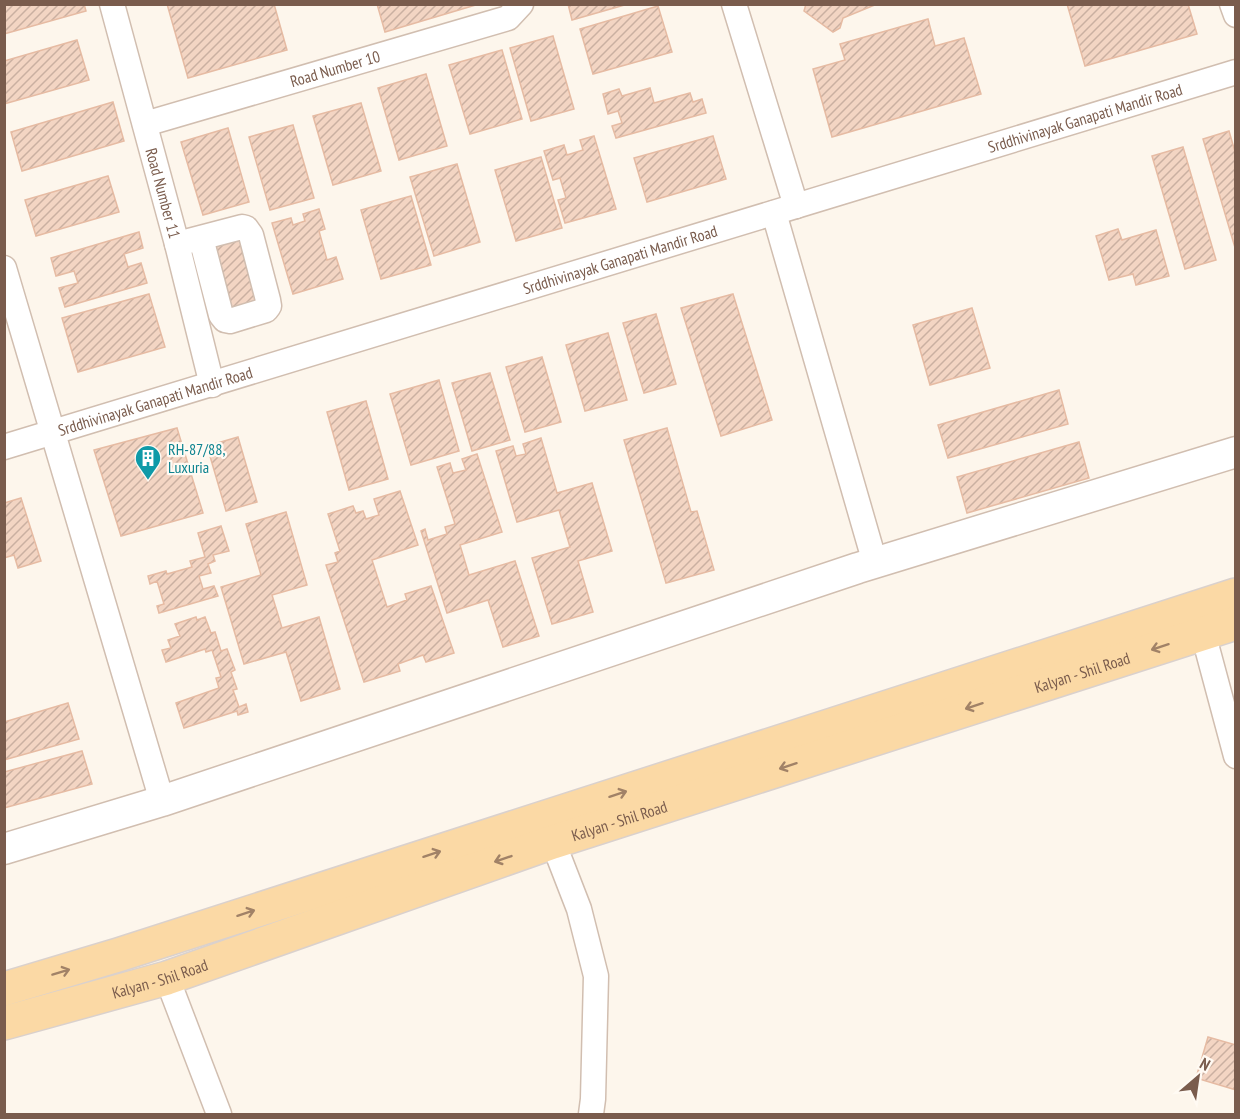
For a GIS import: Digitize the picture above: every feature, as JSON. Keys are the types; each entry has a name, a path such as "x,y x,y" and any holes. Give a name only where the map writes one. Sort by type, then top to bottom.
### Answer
{"main road":[{"name":"Kalyan - Shil Road","path":"4,989 129,951 1236,595"},
{"name":"Kalyan - Shil Road","path":"4,1023 167,978 553,842 1236,622"}],"street":[{"name":"Road Number 11","path":"112,4 177,244 212,385"},
{"name":"Road Number 10","path":"145,124 508,18 521,4"},
{"path":"734,4 875,563"},
{"path":"1232,4 1236,15"},
{"name":"Srddhivinayak Ganapati Mandir Road","path":"4,447 1236,72"},
{"path":"177,244 201,238"},
{"path":"4,268 162,801"},
{"path":"4,849 162,801 875,563 1236,452"},
{"path":"1203,633 1236,756"},
{"path":"553,842 579,909 596,976 591,1114"},
{"path":"167,978 219,1114"}],"building":[{"path":"4,4 84,4 86,11 4,34"},
{"path":"167,4 274,4 287,50 188,78"},
{"path":"377,4 479,4 385,32"},
{"path":"568,4 628,4 572,20"},
{"path":"806,4 877,4 843,18 840,28 833,32 804,11"},
{"path":"1067,4 1188,4 1197,34 1085,66"},
{"path":"658,6 672,52 593,74 580,29"},
{"path":"928,19 935,46 964,38 981,94 832,137 813,69 845,60 840,44"},
{"path":"553,36 574,109 531,121 510,48"},
{"path":"77,40 89,80 4,104 4,61"},
{"path":"502,50 522,119 470,134 449,65"},
{"path":"426,74 447,146 399,160 378,88"},
{"path":"650,88 654,103 690,93 693,102 702,99 706,113 616,138 612,126 622,123 618,111 608,114 603,94 619,89 622,96"},
{"path":"113,102 124,141 22,171 11,132"},
{"path":"361,103 381,171 333,185 313,116"},
{"path":"293,125 314,198 270,210 249,137"},
{"path":"228,128 249,202 203,215 181,142"},
{"path":"1229,131 1236,155 1236,251 1203,139"},
{"path":"594,136 616,209 565,223 558,200 566,198 560,178 553,180 544,151 564,145 567,155 583,150 580,140"},
{"path":"713,136 726,179 647,202 634,158"},
{"path":"1183,147 1216,260 1185,269 1152,156"},
{"path":"541,157 562,228 516,241 495,170"},
{"path":"457,164 480,242 434,256 410,177"},
{"path":"108,176 119,212 36,236 25,200"},
{"path":"411,196 431,265 381,279 361,210"},
{"path":"319,209 325,229 319,231 327,260 336,257 343,279 293,294 272,223 291,218 293,225 305,221 303,214"},
{"path":"1118,229 1122,240 1156,230 1169,276 1136,285 1133,274 1109,280 1096,236"},
{"path":"139,232 143,248 124,254 128,267 141,263 147,283 65,307 59,288 78,283 74,271 56,276 51,258"},
{"path":"245,235 265,304 228,314 208,245"},
{"path":"149,294 165,347 78,372 62,318"},
{"path":"733,294 772,420 721,436 681,308"},
{"path":"972,308 990,368 930,385 913,325"},
{"path":"656,314 676,384 644,393 623,323"},
{"path":"608,333 627,400 585,411 566,345"},
{"path":"542,357 561,422 525,432 506,367"},
{"path":"490,373 510,440 472,451 452,383"},
{"path":"439,380 459,451 411,465 390,394"},
{"path":"1059,390 1068,424 948,458 938,425"},
{"path":"366,401 388,479 349,490 327,412"},
{"name":"RH-87/88, Luxuria","path":"177,428 203,513 121,536 94,450"},
{"path":"667,428 691,512 697,511 714,570 666,583 624,440"},
{"path":"238,437 257,502 226,511 207,446"},
{"path":"541,438 557,493 592,483 612,551 578,561 593,612 552,624 532,558 570,547 559,510 517,522 496,451 513,446 516,456 526,454 523,444"},
{"path":"1079,442 1089,478 967,513 957,477"},
{"path":"477,454 502,532 460,545 469,575 515,561 539,636 503,647 488,600 447,613 421,531 425,529 428,540 447,534 445,527 455,524 437,467 450,463 453,473 466,470 462,459"},
{"path":"400,491 418,545 372,560 387,607 407,600 405,594 431,586 454,653 426,662 423,655 398,664 400,671 364,682 326,565 338,562 335,553 340,551 328,514 353,506 356,513 363,511 366,519 379,515 374,499"},
{"path":"21,498 41,561 18,568 14,555 4,558 4,503"},
{"path":"286,512 307,585 272,595 282,628 319,617 340,689 301,701 286,652 244,664 221,587 261,575 246,524"},
{"path":"221,526 229,551 213,555 215,561 208,564 211,573 199,576 203,589 214,586 218,596 159,613 157,606 164,604 157,581 150,584 148,576 166,571 167,574 192,567 190,561 205,557 198,533"},
{"path":"196,617 197,620 205,617 211,633 215,632 221,651 227,649 235,670 231,672 237,689 233,690 239,707 246,704 248,712 238,715 237,711 184,728 176,703 219,688 216,678 221,677 212,650 206,652 205,649 166,662 162,650 171,648 168,640 180,636 175,624"},
{"path":"68,703 79,739 4,760 4,722"},
{"path":"82,751 92,784 4,808 4,772"},
{"path":"1208,1037 1236,1045 1236,1090 1196,1078"}],"place":[{"name":"RH-87/88, Luxuria","path":"148,481"}]}
